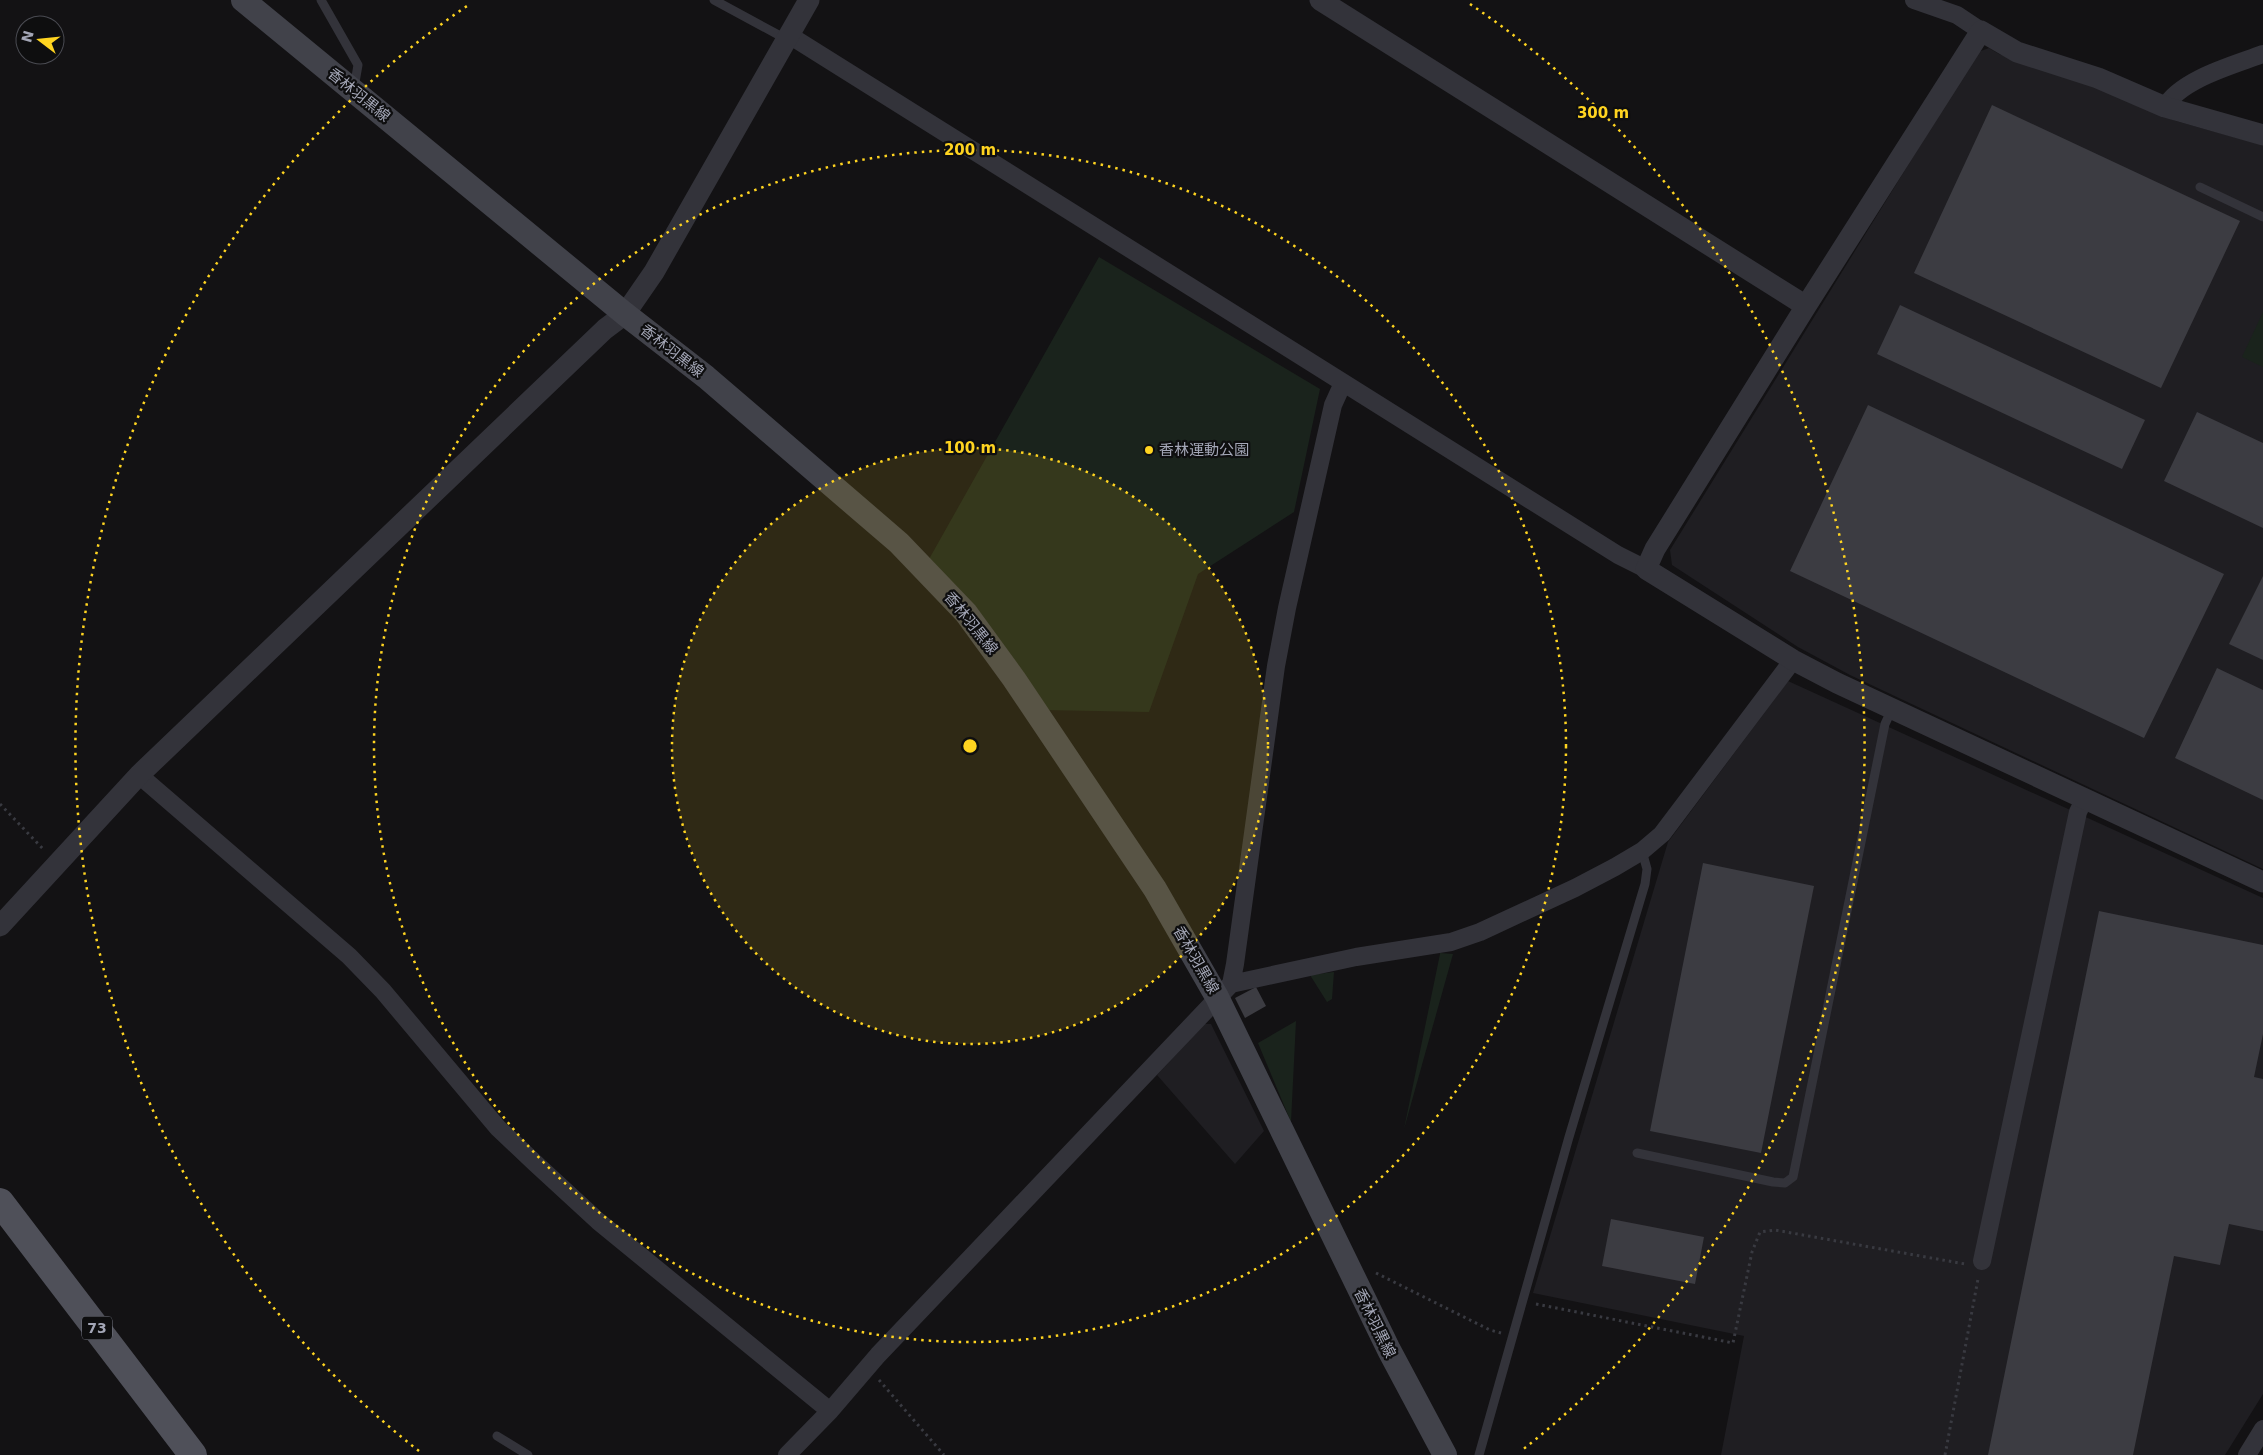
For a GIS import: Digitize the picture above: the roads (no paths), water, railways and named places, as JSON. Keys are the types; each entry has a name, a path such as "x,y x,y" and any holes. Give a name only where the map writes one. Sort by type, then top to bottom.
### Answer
{"main road":[{"name":"香林羽黒線","path":"243,0 625,314 706,377 899,544 966,613 1020,687 1224,991 1352,1274 1410,1392 1445,1455"},
{"name":"73","path":"0,1202 193,1455"}],"street":[{"path":"0,926 139,775 606,329 625,314 654,272 809,0"},
{"path":"1320,0 1806,306"},
{"path":"1914,0 1957,15 2017,52 2098,78 2166,107 2263,134"},
{"path":"1646,569 1656,549 1806,306 1981,31"},
{"path":"788,37 1610,550 1646,569 1794,660 1892,709 2263,882"},
{"path":"2166,107 2170,98 2183,88 2204,77 2263,54"},
{"path":"787,1455 830,1411 878,1355 1224,991 1235,964 1276,666 1286,608 1333,405 1343,383"},
{"path":"1224,991 1356,957 1451,942 1480,932 1566,893 1642,851 1662,834 1794,660"},
{"path":"139,775 349,956 383,991 498,1128 598,1221 830,1411"},
{"path":"1982,1261 2078,812 2086,798"},
{"path":"2247,1455 2263,1429"}],"lane":[{"path":"321,0 358,65 353,91"},
{"path":"714,0 788,37"},
{"path":"2200,187 2263,217"},
{"path":"1637,1153 1773,1182 1785,1182 1792,1177 1885,724 1892,709"},
{"path":"1479,1455 1522,1301 1645,884 1647,869 1642,851"},
{"path":"497,1436 528,1455"}],"place":[{"name":"香林運動公園","path":"1149,450"}]}
